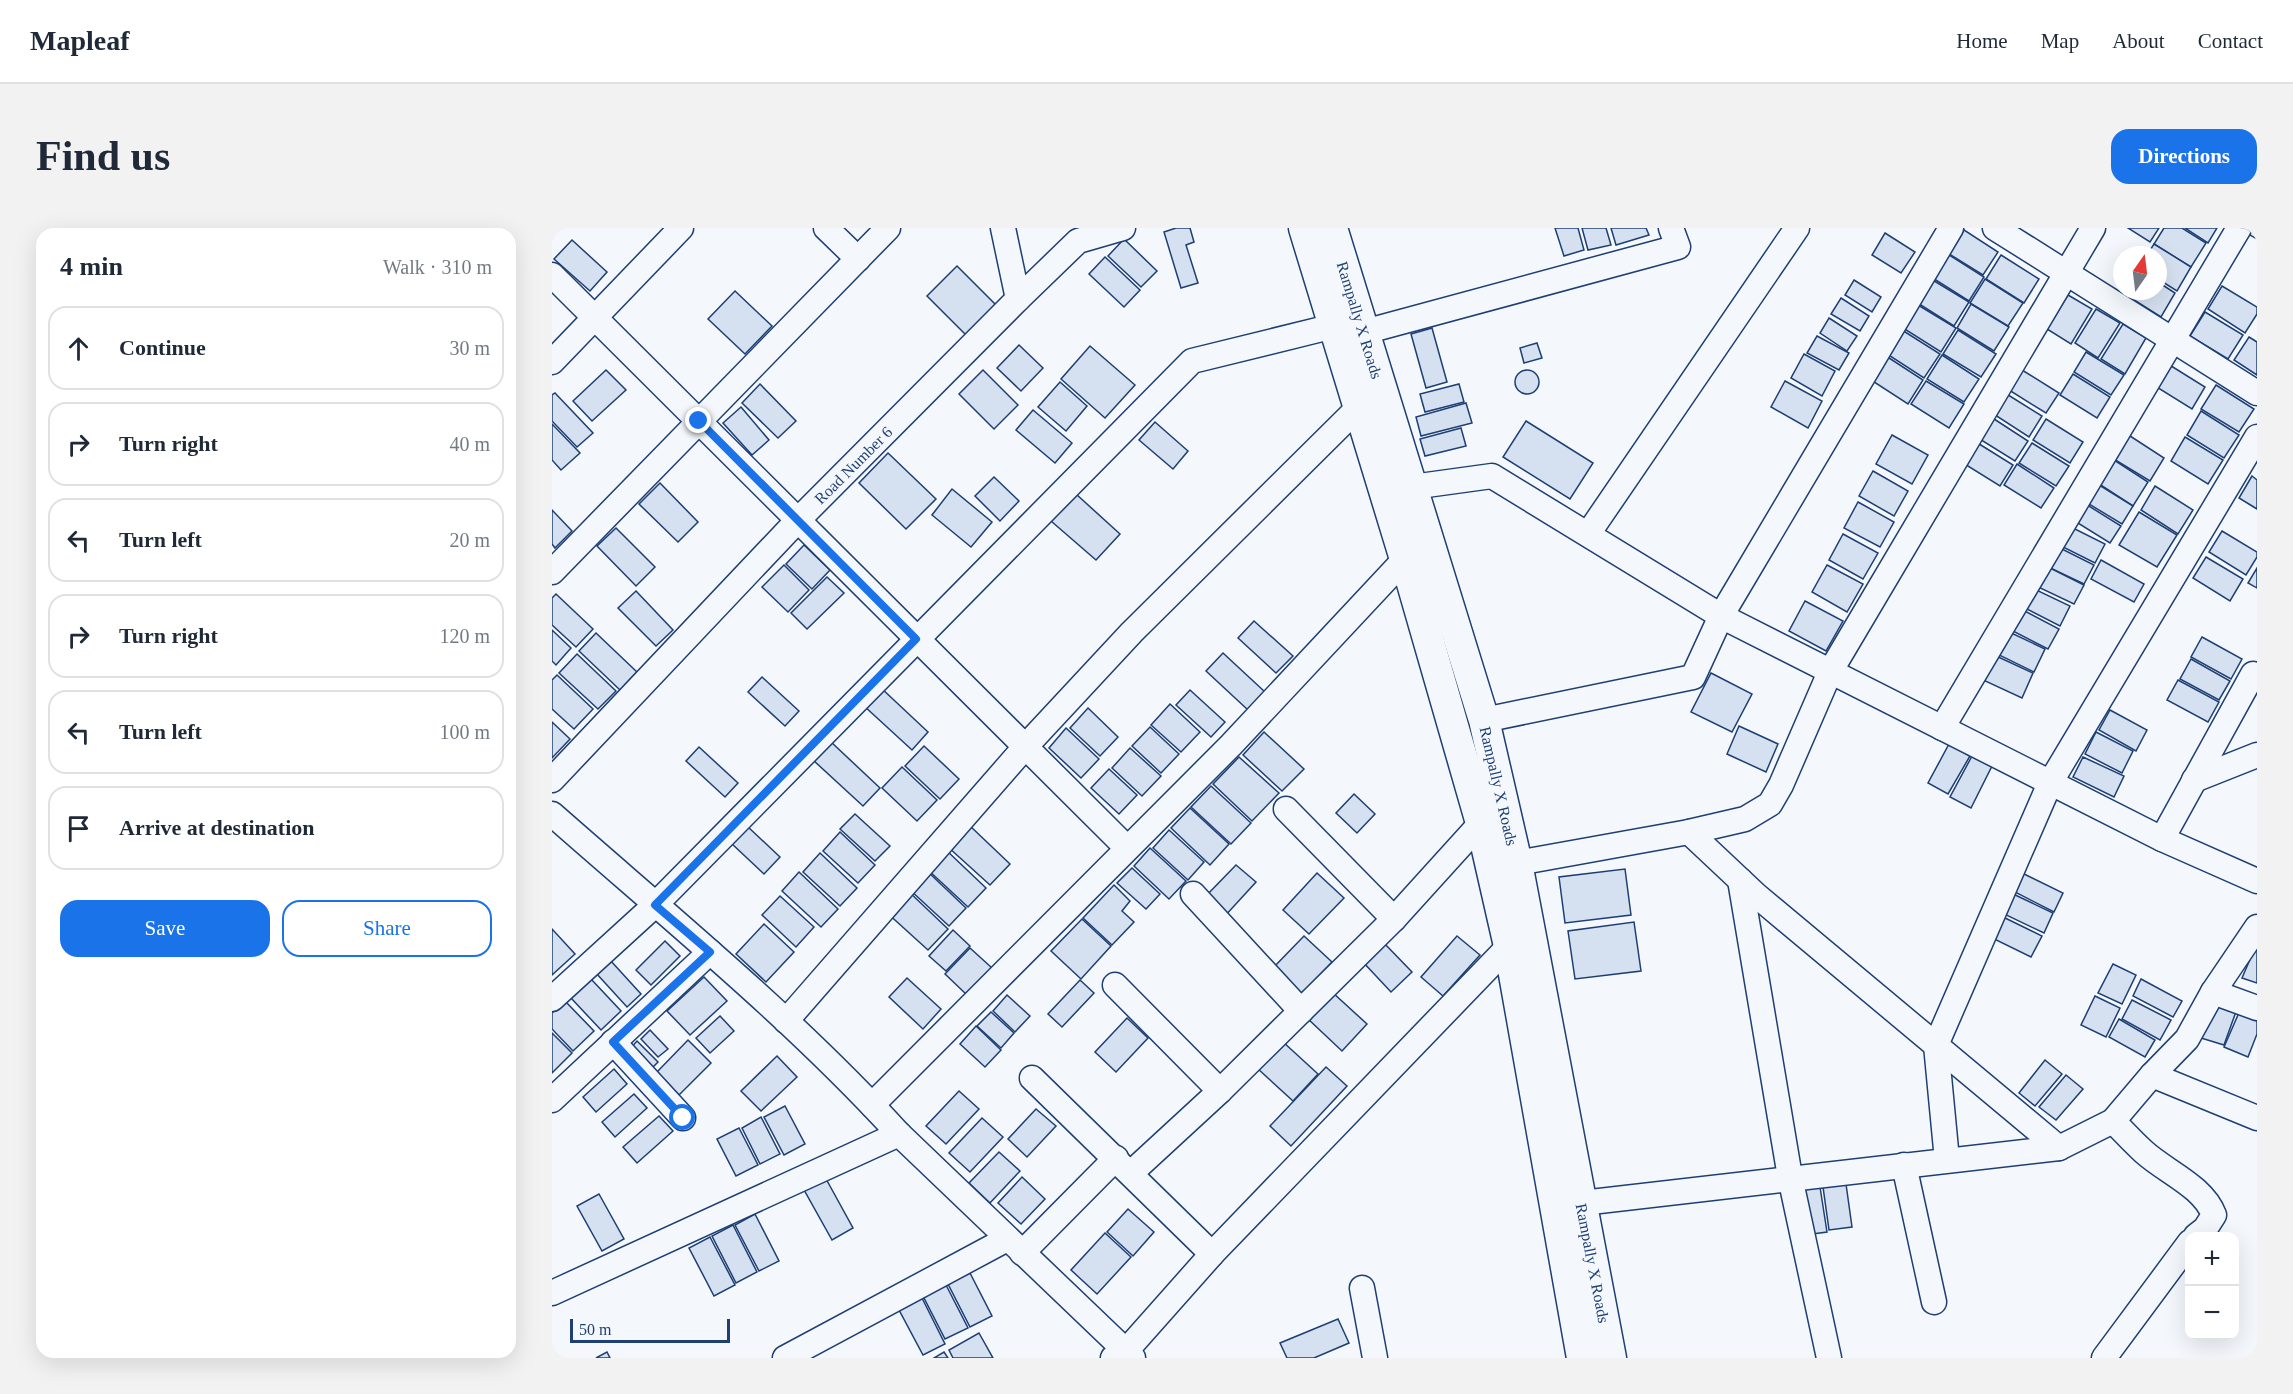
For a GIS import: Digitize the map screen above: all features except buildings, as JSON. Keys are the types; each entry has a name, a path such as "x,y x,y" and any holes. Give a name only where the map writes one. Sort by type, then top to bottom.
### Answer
{"main road":[{"path":"1304,228 1405,558 1481,822 1509,946 1582,1358"},
{"name":"Rampally X Roads","path":"1332,228 1484,720 1517,863 1611,1358"}],"street":[{"path":"552,362 681,228"},
{"path":"826,228 858,259"},
{"path":"552,572 888,228"},
{"path":"1003,228 1018,299"},
{"name":"Road Number 6","path":"552,780 799,519 1018,299 1078,241 1123,228"},
{"path":"1364,332 1678,247 1671,228"},
{"path":"1588,534 1797,228"},
{"path":"1484,720 1693,676 1721,616 1951,228"},
{"path":"1995,228 2257,393"},
{"path":"1517,863 1689,832 1745,819 1770,804 1781,785 1830,672 2093,228"},
{"path":"1942,728 2240,228"},
{"path":"552,275 1127,848"},
{"path":"552,999 655,905 1192,361 1334,326"},
{"path":"786,1021 1025,747 1132,632 1359,407"},
{"path":"1947,1160 1936,1045 2050,783 2257,437"},
{"path":"1412,487 1492,476 1721,616 2162,839 2257,882"},
{"path":"872,1105 1231,745 1405,558"},
{"path":"2162,839 2253,674"},
{"path":"2194,780 2257,755"},
{"path":"1286,809 1394,919"},
{"path":"552,814 786,1021 1124,1356 1212,1254 1509,946"},
{"path":"785,1358 1015,1246 1123,1166 1220,1091 1394,919 1481,822"},
{"path":"1689,832 1740,880 2059,1148"},
{"path":"1740,880 1791,1178 1829,1358"},
{"path":"1193,894 1300,1011"},
{"path":"1582,1203 2059,1148 2113,1121 2152,1075 2187,1039 2213,992 2257,927"},
{"path":"552,1100 710,952"},
{"path":"1115,985 1220,1091"},
{"path":"2213,992 2257,1008"},
{"path":"613,1042 683,1118"},
{"path":"2152,1075 2257,1118"},
{"path":"1032,1078 1212,1254"},
{"path":"2113,1121 2144,1152 2191,1186 2209,1203 2214,1215 2201,1232"},
{"path":"552,1293 899,1134"},
{"path":"1904,1165 1934,1302"},
{"path":"2104,1358 2185,1249"},
{"path":"1362,1288 1376,1358"}],"route":[{"path":"683,1118 613,1042 710,952 655,905 916,639 699,421"}]}
